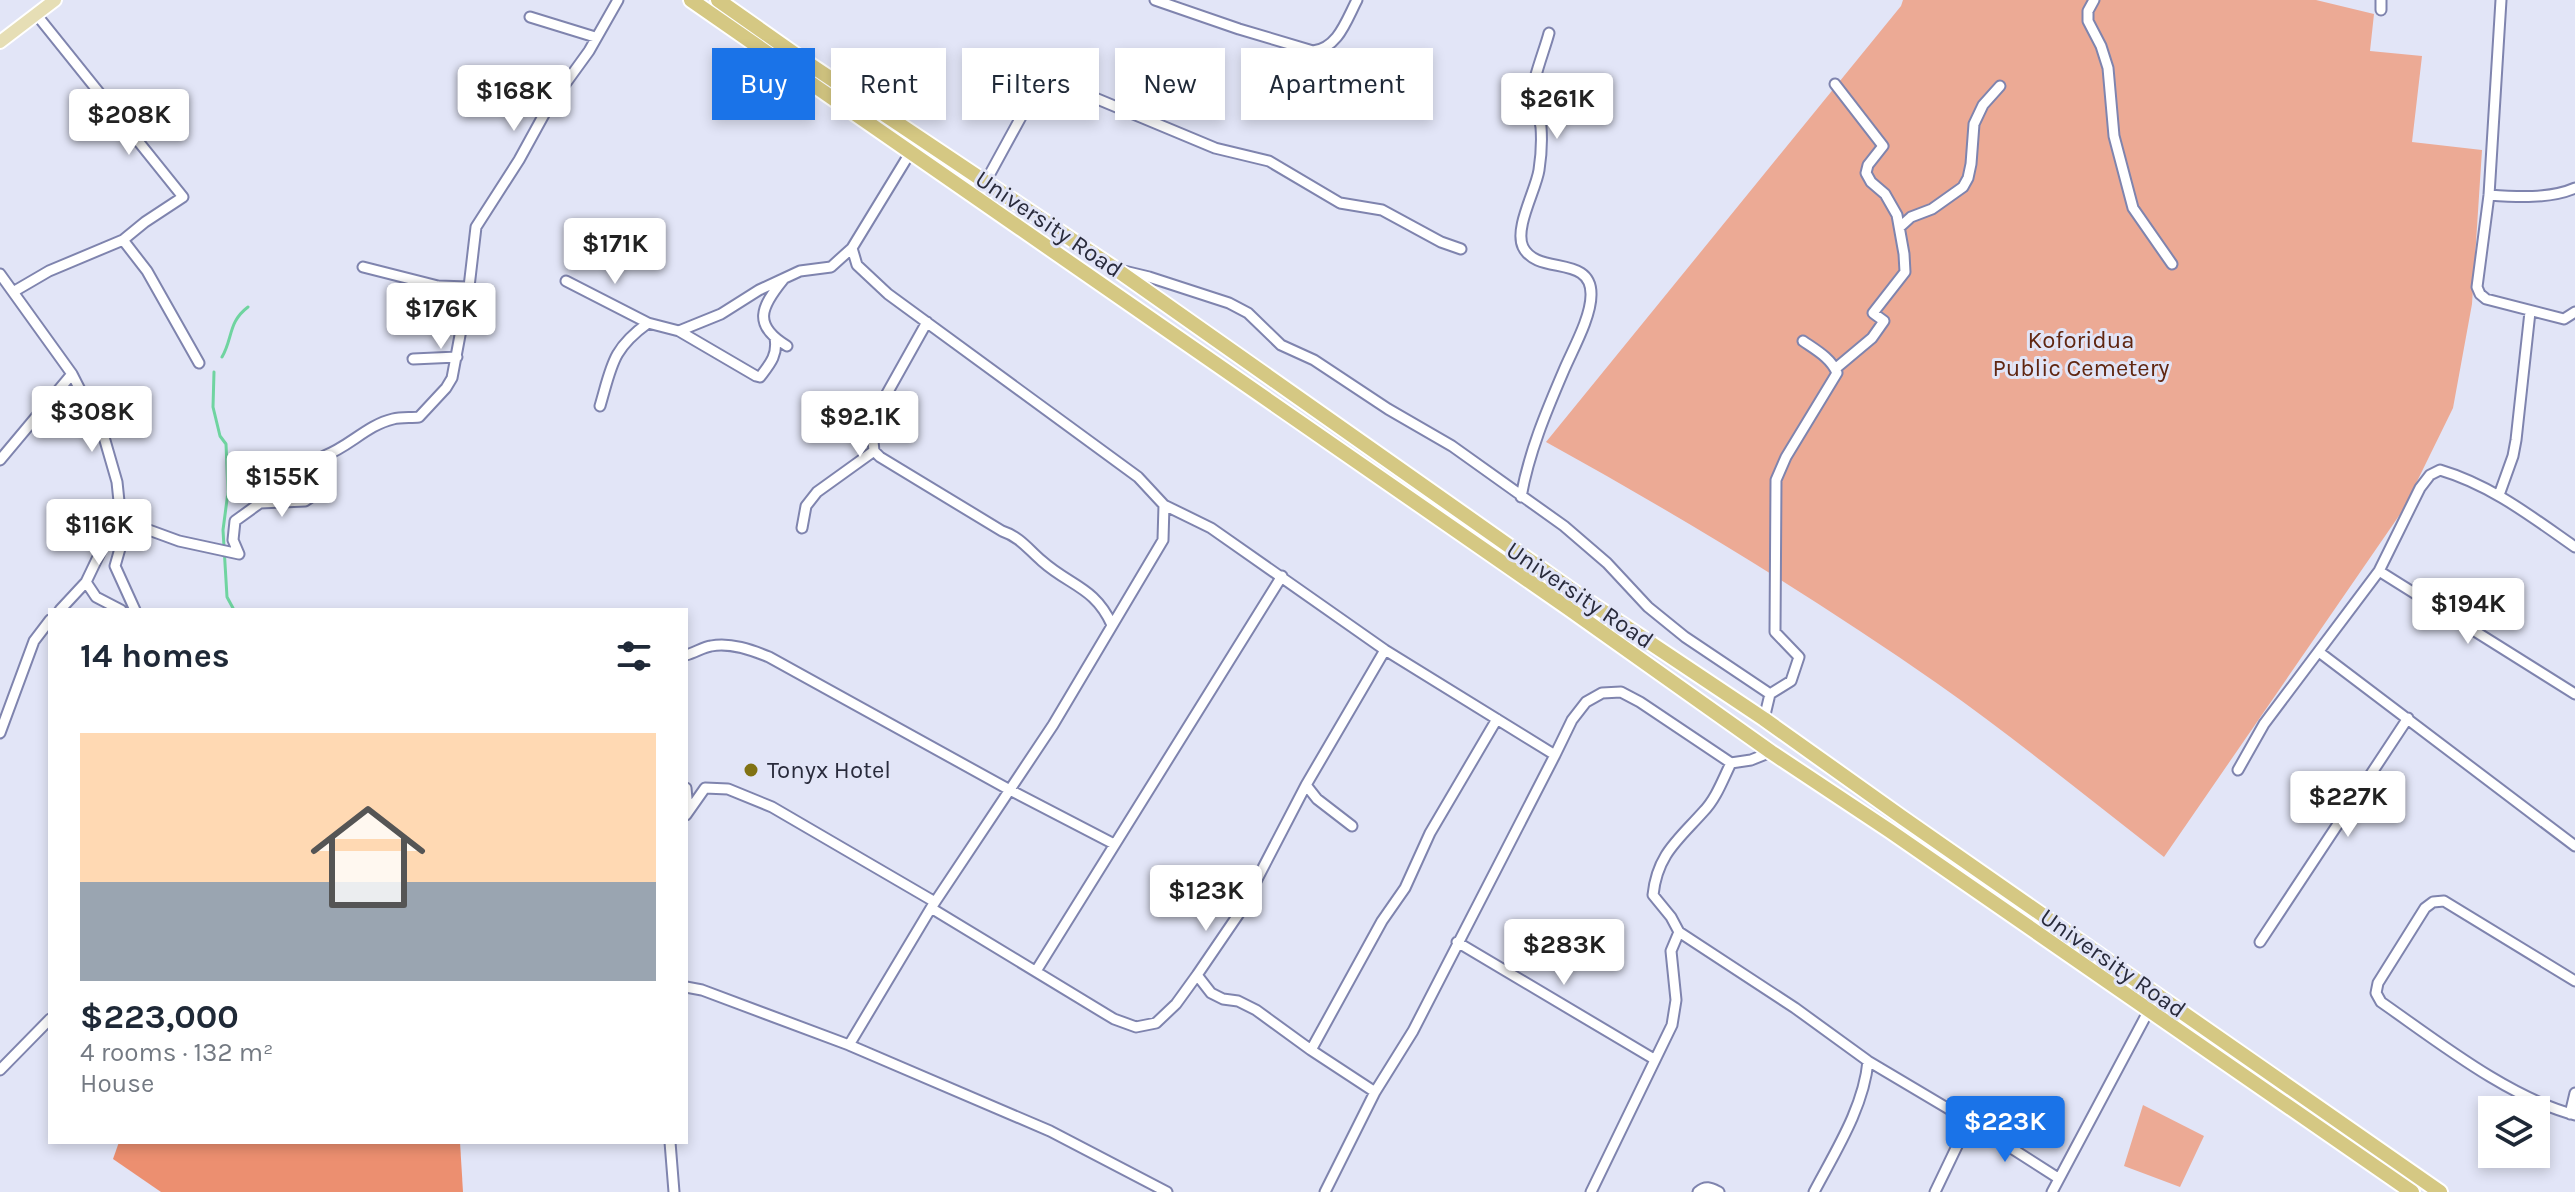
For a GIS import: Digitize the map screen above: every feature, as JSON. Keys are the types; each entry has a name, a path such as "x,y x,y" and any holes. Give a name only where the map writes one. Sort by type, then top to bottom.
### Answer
{"highway":[{"name":"University Road","path":"691,0 1530,581 1771,752 2412,1192"},
{"name":"University Road","path":"718,0 1117,270 1580,596 1764,719 2440,1192"}],"main road":[{"path":"0,42 55,0"}],"street":[{"path":"120,511 127,522 179,541 239,554 233,540 235,521 260,503 305,501 323,489 324,456 393,418 419,417 452,378 469,287 476,227 547,109 589,51 618,0"},
{"path":"1155,0 1313,51 1332,44 1357,0"},
{"path":"2094,0 2088,11 2088,21 2108,68 2114,136 2133,208 2172,264"},
{"path":"2501,0 2489,195 2477,287 2486,299 2512,304 2530,312 2564,319 2575,312"},
{"path":"13,292 49,271 123,240 183,197 36,14"},
{"path":"530,17 595,37"},
{"path":"1521,497 1538,431 1579,333 1591,295 1590,287 1576,270 1569,266 1538,263 1521,239 1539,170 1541,125 1531,97 1549,33"},
{"path":"1835,84 1883,146 1868,165 1866,173 1885,194 1897,215 1905,272 1873,313 1884,321 1872,338 1835,369"},
{"path":"1900,227 1911,217 1932,209 1963,187 1971,164 1974,124 1983,105 2000,86"},
{"path":"986,181 1035,98 1047,90 1061,90 1095,98 1215,148 1269,161 1340,203 1382,210 1441,242 1461,249"},
{"path":"679,331 721,314 759,290 800,271 831,267 852,248 910,153"},
{"path":"2489,195 2563,194 2575,188"},
{"path":"123,240 147,271 199,363"},
{"path":"852,248 857,265 888,294 1138,477 1164,505 1211,528 1385,650 1555,755"},
{"path":"363,267 438,286 469,287"},
{"path":"1117,270 1229,303 1248,313 1281,345 1355,384 1388,409 1452,446 1564,526 1607,563 1648,607 1685,637 1770,694"},
{"path":"0,274 72,374 104,437 117,482 120,511 121,545 115,566 134,608"},
{"path":"763,310 785,278"},
{"path":"566,281 648,323 679,331 760,377 772,362 777,348 764,320 759,290"},
{"path":"2499,495 2516,440 2530,312"},
{"path":"927,322 871,422 874,451 1002,531 1017,536 1044,563 1090,593 1102,606 1112,625"},
{"path":"600,406 615,355 648,323"},
{"path":"775,338 787,346"},
{"path":"1764,719 1770,694 1791,681 1799,657 1775,632 1776,480 1786,457 1837,373 1825,357 1803,341"},
{"path":"413,359 457,357"},
{"path":"0,460 72,374"},
{"path":"802,528 806,506 817,492 874,451"},
{"path":"2238,770 2264,724 2379,571 2420,488 2430,475 2440,470 2468,478 2499,495 2575,547"},
{"path":"849,1045 933,905 1053,725 1163,540 1164,505"},
{"path":"62,608 86,582 120,511"},
{"path":"2379,571 2575,694"},
{"path":"1036,971 1282,576"},
{"path":"86,582 96,597 117,608"},
{"path":"0,733 34,641 48,623"},
{"path":"688,654 710,646 727,645 769,657 1114,844"},
{"path":"688,811 705,788 728,789 772,807 1114,1019 1136,1027 1156,1023 1176,1004 1240,912 1306,785 1385,650"},
{"path":"2319,652 2575,846"},
{"path":"1325,1192 1375,1092 1413,1031 1572,720 1586,702 1602,693 1621,692 1731,763 1751,760 1771,752"},
{"path":"2260,942 2408,718"},
{"path":"1311,1050 1382,921 1405,888 1430,833 1497,719"},
{"path":"1731,763 1705,811 1669,849 1655,879 1653,895 1679,932 1795,1008 1868,1061 2058,1178"},
{"path":"1306,785 1317,799 1352,826"},
{"path":"2575,981 2444,901 2433,902 2425,908 2378,983 2376,993 2381,1002 2508,1086 2573,1115 2575,1093"},
{"path":"1591,1192 1672,1025 1676,1000 1671,951 1679,932"},
{"path":"1457,942 1654,1059"},
{"path":"1197,975 1211,993 1256,1010 1375,1092"},
{"path":"688,987 849,1045 1050,1131 1167,1192"},
{"path":"2052,1192 2149,1010"},
{"path":"0,1070 48,1021"},
{"path":"1814,1192 1840,1144 1866,1083 1868,1061"},
{"path":"1935,1192 1969,1121"},
{"path":"670,1144 674,1192"},
{"path":"1698,1192 1709,1187 1719,1192"}],"green space":[{"name":"Koforidua Public Cemetery","path":"1903,0 2316,0 2374,14 2370,51 2422,56 2412,142 2482,150 2472,304 2453,408 2403,510 2164,857 1995,726 1890,651 1745,558 1546,442"},
{"path":"2143,1105 2204,1136 2180,1187 2124,1166"}],"shaded area":[{"path":"118,1144 460,1144 463,1192 161,1192 113,1159"}],"waterway":[{"path":"222,357 237,318 248,307"},
{"path":"214,372 213,407 220,436 226,444 228,492 223,530 227,597 233,608"}],"place":[{"name":"Tonyx Hotel","path":"751,770"}]}
